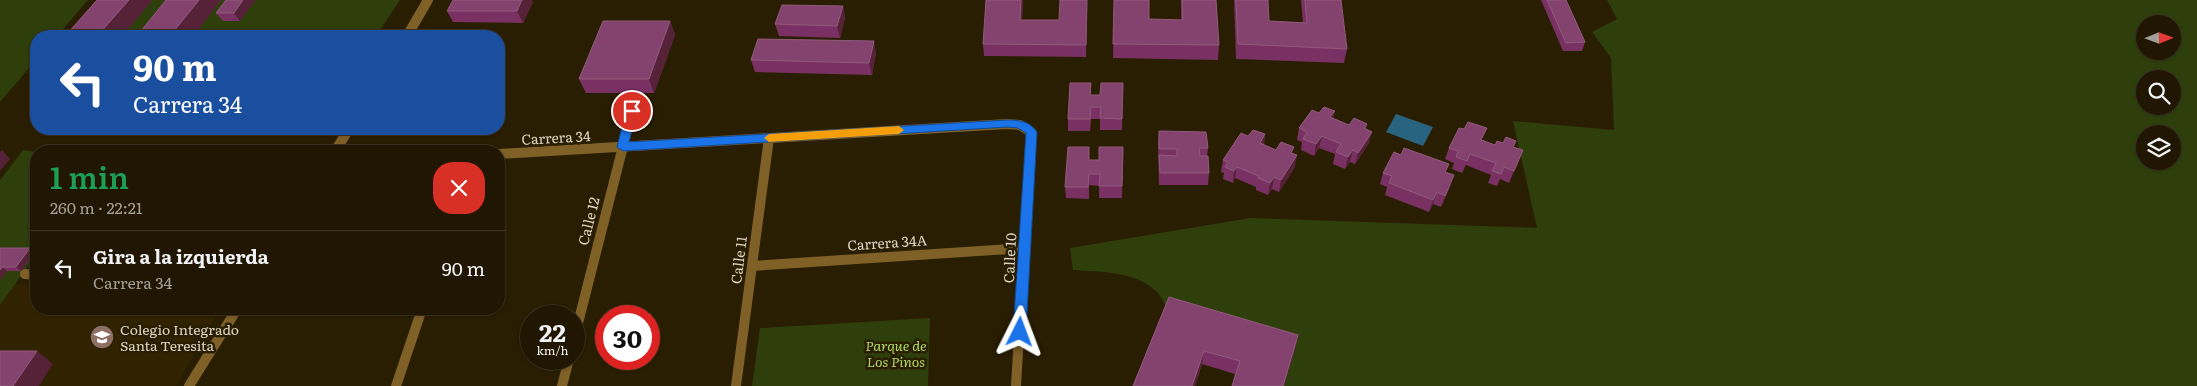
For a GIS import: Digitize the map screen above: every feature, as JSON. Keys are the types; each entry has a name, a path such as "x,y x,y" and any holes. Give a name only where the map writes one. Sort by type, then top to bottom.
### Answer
{"street":[{"path":"410,30 428,0"},
{"name":"Calle 12","path":"583,305 632,111"},
{"name":"Carrera 34","path":"505,154 1007,124 1020,124 1031,132"},
{"name":"Calle 10","path":"1016,386 1031,132"},
{"name":"Calle 11","path":"736,386 769,138"},
{"name":"Carrera 34A","path":"752,266 1024,248"},
{"path":"189,386 234,315"},
{"path":"396,386 420,315"},
{"path":"562,386 566,370"}],"shaded area":[{"name":"Colegio Integrado Santa Teresita","path":"15,284 30,285 30,315 217,315 176,386 39,386 53,364 0,364 0,305"}],"green space":[{"path":"0,0 88,0 62,30 30,30 30,67 0,102"},
{"path":"111,0 400,0 380,30 84,30"},
{"path":"1607,0 2197,0 2197,386 1284,386 1168,311 1158,293 1140,280 1106,272 1073,270 1070,248 1251,218 1537,228 1513,121 1614,130 1611,58 1592,32 1617,19"},
{"path":"23,150 30,151 30,169 28,172 30,172 30,263 0,305 0,180"},
{"name":"Parque de Los Pinos","path":"930,318 928,386 752,386 760,328"}],"water":[{"path":"1396,114 1433,127 1423,146 1386,132"}],"building":[{"path":"97,0 129,0 103,30 71,30"},
{"path":"166,0 199,0 175,30 142,30"},
{"path":"226,0 243,0 234,13 216,13"},
{"path":"453,0 522,0 517,11 447,11"},
{"path":"986,0 1021,0 1020,20 1059,20 1060,0 1087,0 1086,45 983,44"},
{"path":"1114,0 1149,0 1149,19 1183,20 1182,0 1216,0 1219,45 1113,44"},
{"path":"1236,0 1268,0 1269,21 1307,23 1305,0 1341,0 1347,49 1238,44"},
{"path":"1547,0 1566,0 1585,42 1566,43"},
{"path":"782,5 843,6 837,26 775,24"},
{"path":"603,21 670,21 649,79 579,79"},
{"path":"758,39 874,41 869,63 751,60"},
{"path":"1070,83 1091,83 1090,95 1100,95 1101,83 1123,83 1122,119 1100,118 1101,107 1091,107 1090,119 1068,119"},
{"path":"1324,107 1335,111 1330,117 1349,125 1354,118 1367,124 1364,128 1372,132 1358,153 1353,150 1348,157 1336,152 1341,144 1322,136 1316,144 1303,139 1307,132 1299,128 1312,110 1319,113"},
{"path":"1468,122 1487,128 1481,140 1495,145 1497,141 1503,143 1506,137 1516,141 1513,147 1523,150 1514,171 1504,167 1501,174 1492,171 1496,163 1470,154 1467,161 1456,157 1458,151 1449,148 1459,128 1464,129"},
{"path":"1253,130 1265,134 1260,143 1276,150 1281,142 1294,147 1291,153 1297,155 1281,180 1274,177 1270,183 1237,167 1234,171 1225,167 1228,162 1223,160 1241,133 1248,136"},
{"path":"1159,131 1206,132 1208,148 1199,148 1200,156 1208,156 1209,173 1160,173 1159,155 1177,156 1177,149 1159,149"},
{"path":"1068,147 1089,147 1089,160 1099,160 1099,147 1123,147 1122,186 1099,186 1100,174 1089,174 1088,187 1065,187"},
{"path":"1404,148 1449,164 1445,172 1454,175 1445,196 1437,192 1433,200 1389,183 1392,176 1383,173 1394,152 1401,155"},
{"path":"0,248 30,248 16,267 2,267 0,270"},
{"path":"1169,297 1298,335 1283,386 1232,386 1240,361 1204,351 1192,386 1133,386"},
{"path":"0,351 37,351 13,386 0,386"}],"slow traffic":[{"path":"769,138 899,130"}],"place":[{"name":"Colegio Integrado Santa Teresita","path":"102,337"}],"route":[{"path":"632,111 623,147 1007,124 1020,124 1027,127 1031,132 1020,332"}]}
